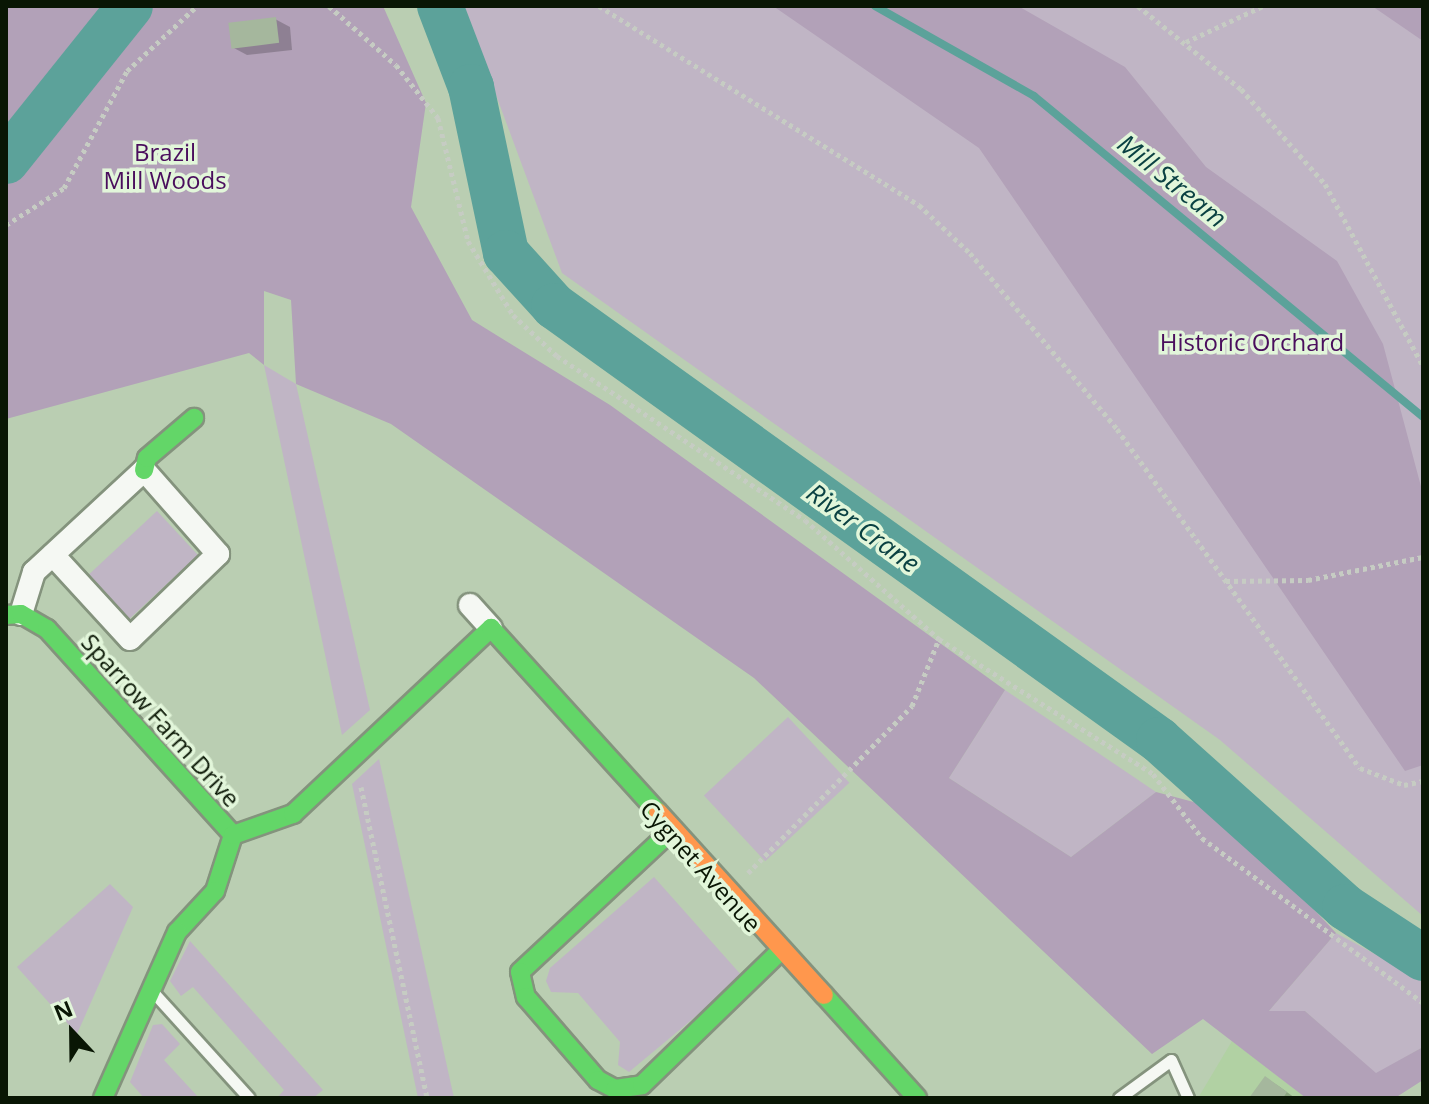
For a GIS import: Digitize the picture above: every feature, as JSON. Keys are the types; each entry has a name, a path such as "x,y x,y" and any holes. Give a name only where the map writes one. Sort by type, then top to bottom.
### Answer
{"street":[{"path":"14,614 26,587 53,555 144,470 147,458 194,418"},
{"path":"53,555 130,639 218,554 144,470"},
{"name":"Cygnet Avenue","path":"470,605 670,832 729,892 778,953 917,1098"},
{"name":"Sparrow Farm Drive","path":"14,614 47,629 233,835 215,891 177,932 149,987 103,1098"},
{"path":"233,835 293,814 491,628"},
{"path":"670,832 520,972 526,997 598,1080 615,1089 642,1085 778,953"}],"lane":[{"path":"149,987 249,1098"},
{"path":"1119,1098 1171,1060 1188,1098"}],"path":[{"path":"6,225 64,188 127,71 197,6"},
{"path":"329,6 396,65 438,118 468,241 513,315 557,356 805,520 939,639 1153,774 1202,838 1423,1003"},
{"path":"599,6 919,205 970,253 1117,429 1360,768 1404,785 1423,781"},
{"path":"1138,6 1241,89 1325,184 1423,366"},
{"path":"1186,42 1263,6"},
{"path":"1225,581 1308,580 1423,557"},
{"path":"729,892 912,706 939,639"},
{"path":"353,759 427,1098"}],"shaded area":[{"path":"1232,1041 1306,1098 1198,1098"}],"green space":[{"name":"Brazil Mill Woods","path":"6,6 383,6 426,103 411,207 472,320 610,405 1005,690 949,778 1071,857 1156,792 1220,809 1336,933 1269,1011 1305,1011 1376,1073 1423,1047 1423,1080 1395,1098 1306,1098 1203,1019 1152,1054 754,678 391,424 296,384 291,300 264,291 264,365 249,353 6,419"},
{"path":"463,6 1423,6 1423,916 1220,740 562,273"},
{"name":"Historic Orchard","path":"773,6 1018,6 1125,67 1206,167 1337,261 1383,344 1423,494 1423,765 1405,771 979,148"},
{"path":"1372,6 1423,6 1423,41"},
{"path":"264,365 296,384 370,710 342,735"},
{"path":"157,511 198,555 128,620 88,576"},
{"path":"1005,690 1156,792 1071,857 949,778"},
{"path":"788,717 849,783 765,861 704,795"},
{"path":"379,759 454,1098 418,1098 352,784"},
{"path":"654,877 743,977 629,1072 618,1065 620,1042 578,993 551,992 546,981 550,968"},
{"path":"110,884 133,907 77,1034 17,967"},
{"path":"1336,933 1423,980 1423,1047 1376,1074 1305,1011 1269,1011"},
{"path":"190,941 323,1090 313,1098 277,1098 284,1090 193,987 181,996 170,981"},
{"path":"162,1024 180,1044 164,1060 199,1098 144,1098 130,1082 153,1025"}],"building":[{"path":"276,17 279,43 232,49 228,23"},
{"path":"1265,1076 1287,1092 1283,1098 1249,1098"}],"waterway":[{"name":"River Crane","path":"6,161 130,6"},
{"name":"River Crane","path":"440,6 471,87 506,253 554,306 1159,740 1345,907 1423,958"},
{"name":"Mill Stream","path":"875,6 1034,96 1423,417"}],"traffic: fast":[{"path":"144,470 147,458 194,418"},
{"path":"6,615 21,614 47,629 233,835 215,891 177,932 103,1098"},
{"path":"233,835 293,814 491,628 658,812"},
{"path":"670,832 520,972 526,997 598,1080 615,1089 642,1085 778,953"},
{"path":"824,995 917,1098"}],"traffic: slow":[{"path":"658,812 824,995"}]}
